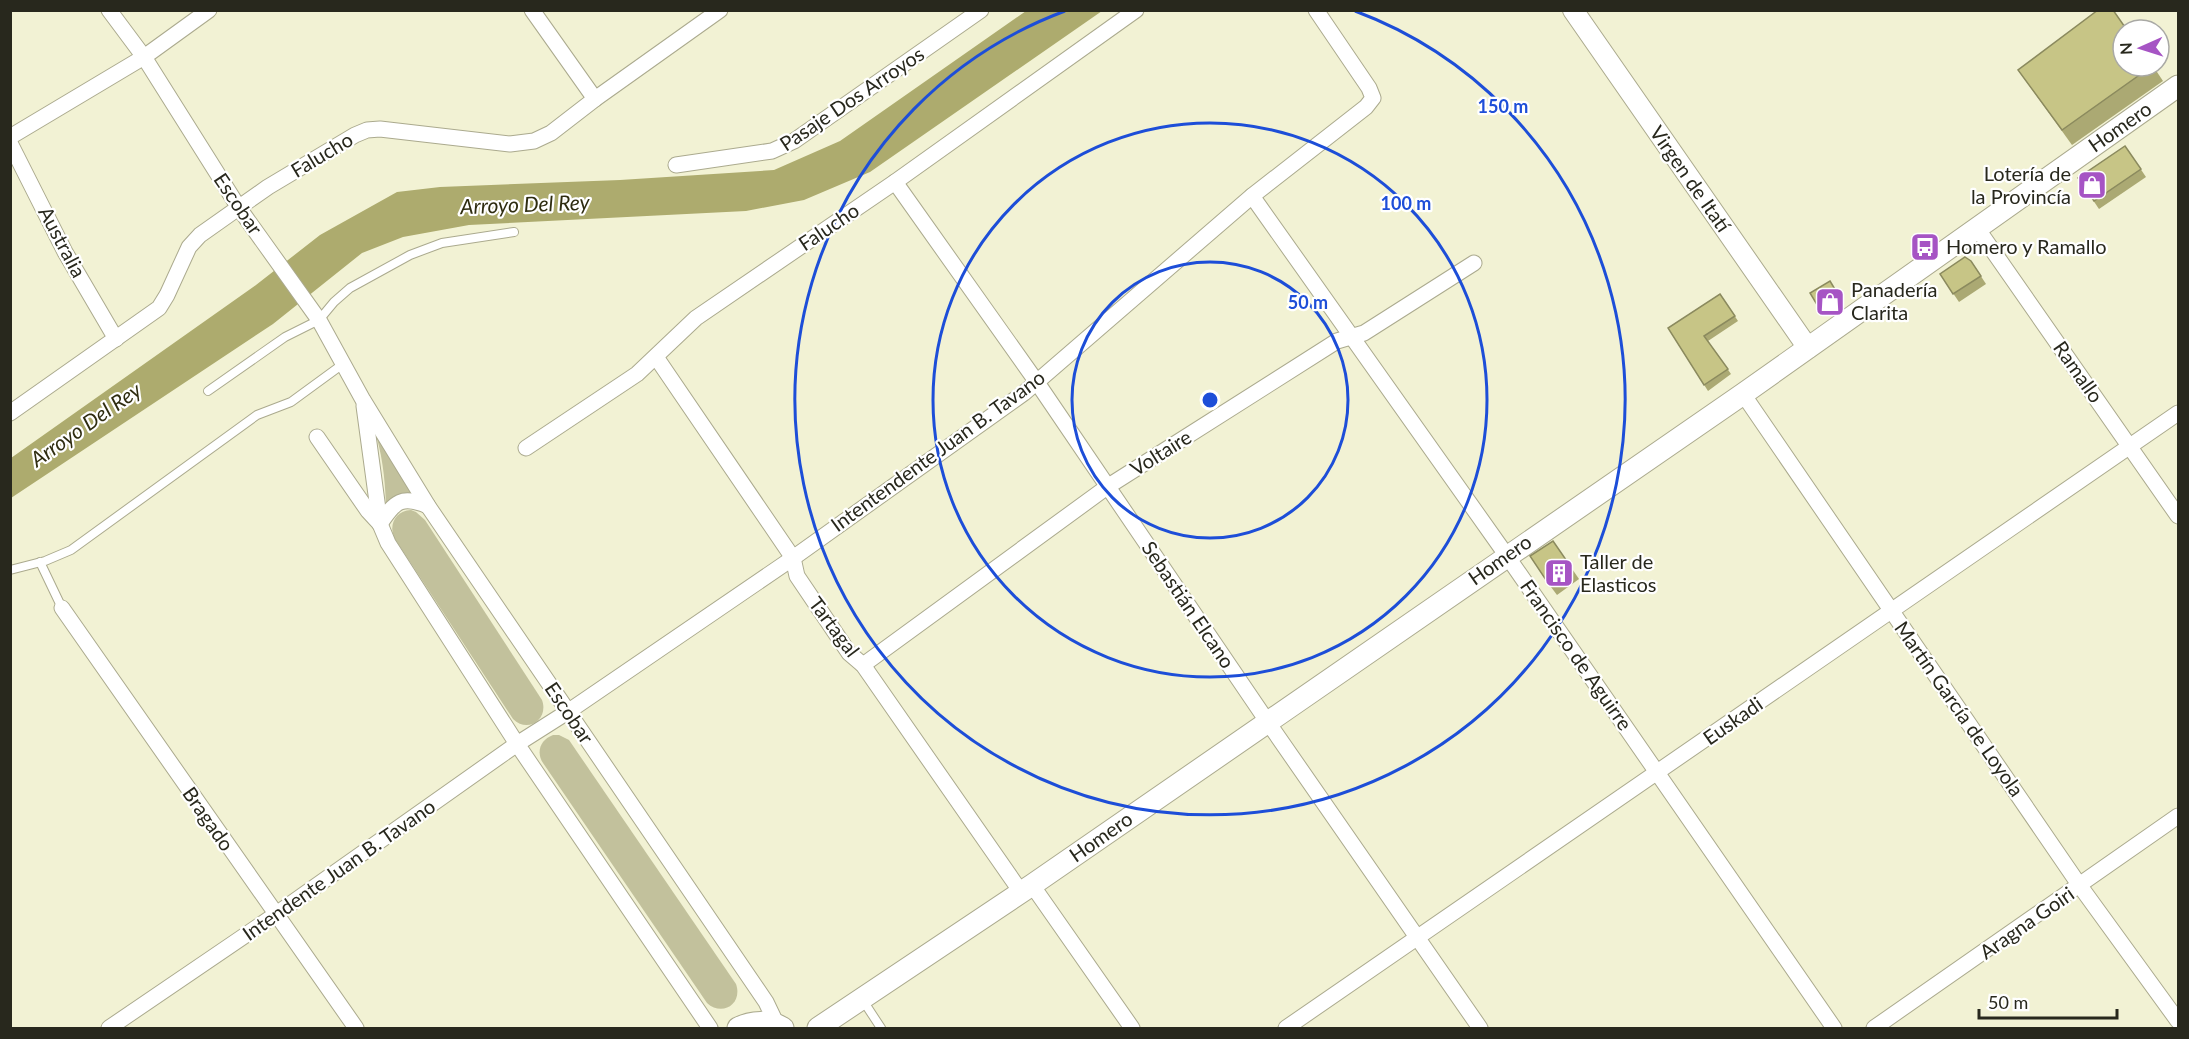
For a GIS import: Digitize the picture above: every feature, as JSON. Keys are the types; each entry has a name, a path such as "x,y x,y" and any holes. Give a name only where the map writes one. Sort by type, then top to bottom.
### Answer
{"main road":[{"name":"Homero","path":"818,1029 1027,888 1743,394 2178,86"},
{"path":"738,1029 748,1023 780,1027"}],"street":[{"name":"Escobar","path":"110,10 144,57 239,208 316,317 363,400 428,506 766,1002 780,1027"},
{"path":"10,137 144,57 209,10"},
{"path":"532,10 595,99"},
{"name":"Falucho","path":"10,413 159,308 189,247 200,235 267,187 367,130 380,129 510,144 534,141 551,133 720,10"},
{"name":"Pasaje Dos Arroyos","path":"676,165 772,151 794,141 981,10"},
{"name":"Falucho","path":"526,448 637,374 696,318 895,182 1136,10"},
{"name":"Intentendente Juan B. Tavano","path":"569,711 793,558 1024,393 1252,196 1366,107 1373,98 1369,88 1316,10"},
{"name":"Virgen de Itatí","path":"1572,10 1808,348"},
{"name":"Australia","path":"10,143 65,252 116,339"},
{"name":"Sebastián Elcano","path":"895,182 1036,381 1480,1029"},
{"name":"Francisco de Aguirre","path":"1252,196 1507,556 1834,1029"},
{"name":"Ramallo","path":"1977,228 2178,516"},
{"name":"Voltaire","path":"863,665 1107,487 1337,341 1364,333 1474,263"},
{"name":"Tartagal","path":"656,357 793,558 797,576 849,653 863,665 1132,1029"},
{"name":"Martín García de Loyola","path":"1743,394 2080,886 2178,1021"},
{"name":"Escobar","path":"363,400 380,524 388,543 517,744 710,1029"},
{"name":"Euskadi","path":"1286,1029 2132,447 2178,413"},
{"name":"Escobar","path":"317,437 368,511 380,524"},
{"path":"380,524 391,508 405,500 412,499 428,506"},
{"name":"Bragado","path":"62,608 356,1029"},
{"name":"Intendente Juan B. Tavano","path":"109,1029 517,744 569,711"},
{"name":"Aragna Goiri","path":"1874,1029 2178,816"}],"lane":[{"path":"208,392 316,317 350,288 410,255 442,243 514,232"},
{"path":"10,570 71,550 257,414 291,402 343,364"},
{"path":"40,562 62,608"},
{"path":"862,999 881,1029"}],"green space":[{"path":"373,425 416,497 386,505 379,445"},
{"path":"411,510 425,520 542,700 543,713 531,725 519,723 513,719 395,539 392,529 394,520 401,513"},
{"path":"553,735 569,740 736,984 737,997 730,1006 719,1009 707,1003 543,763 540,747"}],"water":[{"name":"Arroyo Del Rey","path":"1026,11 1102,11 870,172 804,200 746,211 469,225 403,237 362,253 273,324 11,498 11,458 256,285 320,235 397,192 440,187 620,180 774,170 840,141"}],"building":[{"path":"2098,10 2113,10 2119,18 2111,18 2111,78 2135,78 2062,130 2018,70"},
{"path":"2125,146 2141,169 2094,201 2078,178"},
{"path":"1965,257 1971,261 1981,276 1953,294 1940,274"},
{"path":"1830,281 1839,296 1819,308 1810,293"},
{"path":"1720,294 1735,316 1704,336 1728,369 1704,385 1668,328"},
{"path":"1553,541 1571,567 1548,583 1530,556"}],"place":[{"name":"Lotería de la Provincía","path":"2092,185"},
{"name":"Homero y Ramallo","path":"1925,247"},
{"name":"Panadería Clarita","path":"1830,302"},
{"name":"Taller de Elasticos","path":"1559,573"}]}
